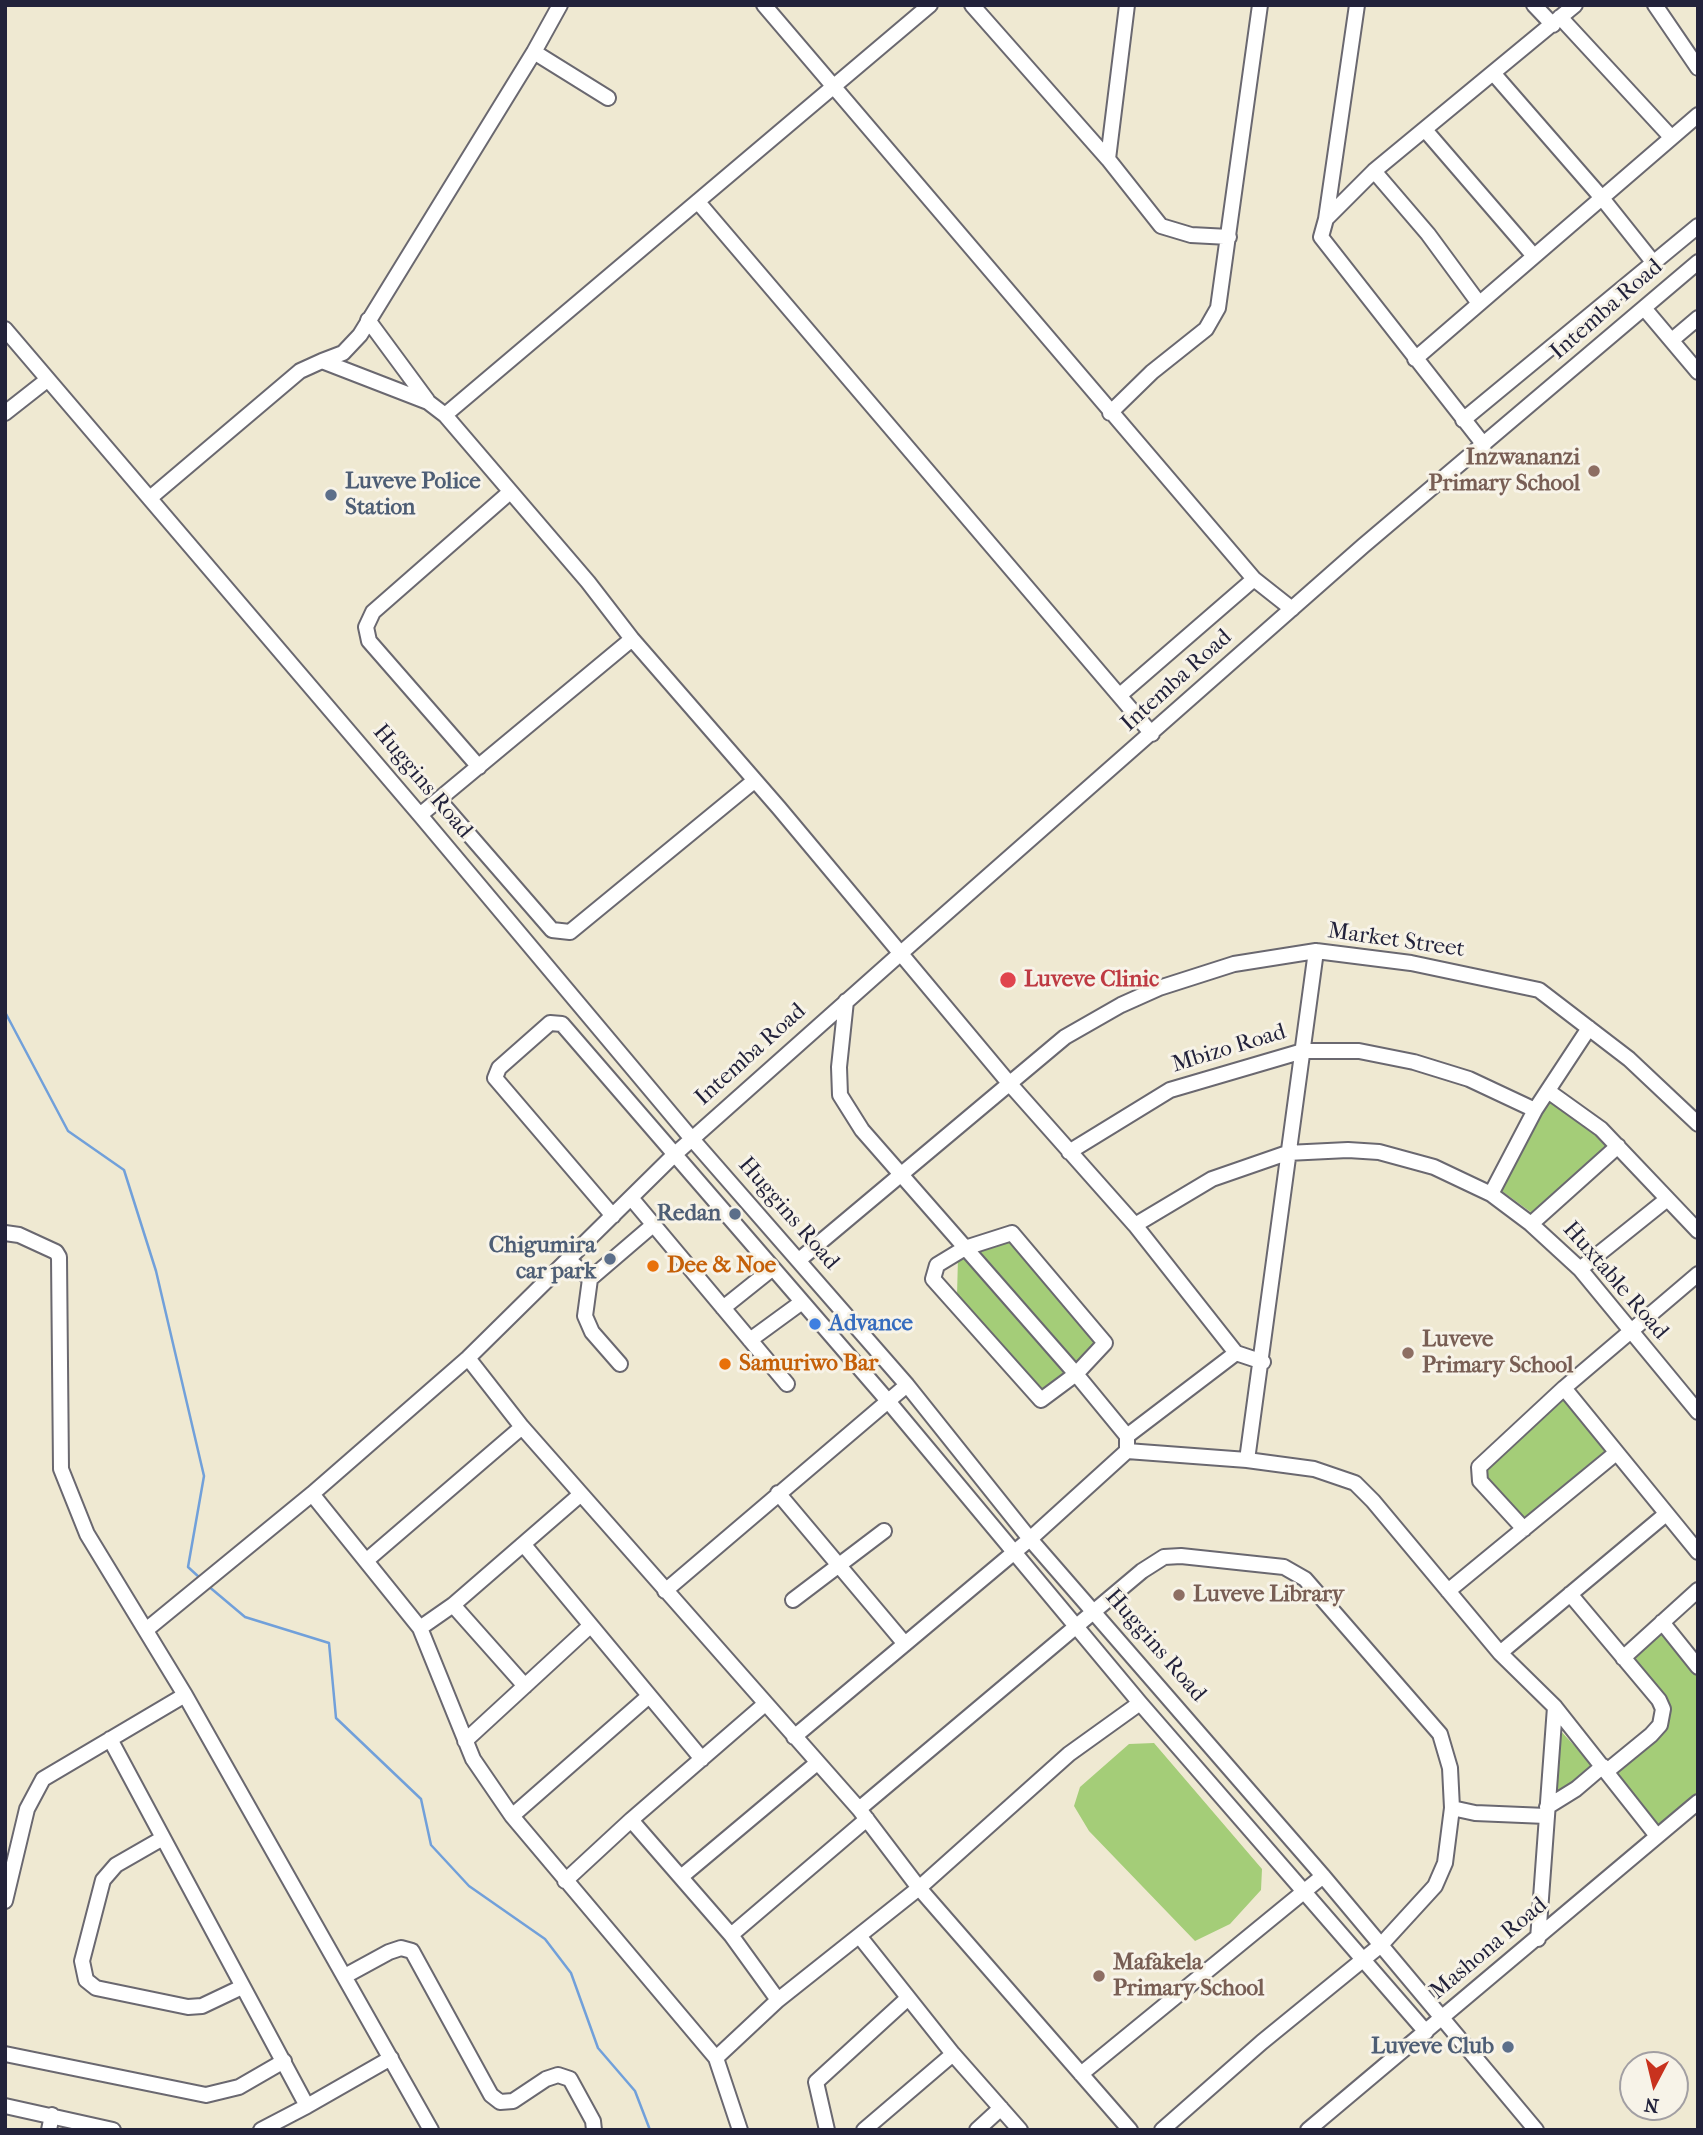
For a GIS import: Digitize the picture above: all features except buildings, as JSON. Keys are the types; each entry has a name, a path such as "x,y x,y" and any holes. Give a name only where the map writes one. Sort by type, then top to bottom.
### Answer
{"street":[{"path":"764,5 832,88 1254,579 1292,609"},
{"path":"445,415 930,5"},
{"path":"972,5 1108,159 1161,226 1191,235 1228,237"},
{"path":"1108,159 1127,5"},
{"path":"1110,413 1152,372 1206,329 1218,308 1260,5"},
{"path":"1357,5 1322,240 1484,445"},
{"path":"1534,5 1556,21 1671,137"},
{"path":"1326,219 1374,171 1426,131 1576,5"},
{"path":"1655,5 1698,68"},
{"path":"150,498 300,371 343,353 360,335 534,52 555,7"},
{"path":"534,52 608,98"},
{"path":"1494,74 1602,198 1653,262"},
{"path":"1415,359 1698,115"},
{"path":"1426,131 1533,255"},
{"path":"1374,171 1428,234 1478,302"},
{"path":"698,202 1152,734"},
{"path":"1463,421 1698,226"},
{"name":"Intemba Road","path":"146,1630 312,1494 468,1358 570,1261 674,1155 846,1001 1292,609 1698,262"},
{"path":"1644,308 1698,372"},
{"path":"1672,340 1698,318"},
{"path":"368,320 428,402"},
{"name":"Huggins Road","path":"5,329 420,815 692,1139 906,1385 1030,1539 1323,1876 1536,2130"},
{"path":"322,361 428,402 445,415 1009,1083 1135,1226 1236,1353 1262,1362"},
{"path":"5,413 47,380"},
{"path":"479,767 369,641 366,627 373,612 510,492"},
{"path":"1120,695 1254,579"},
{"path":"420,815 632,639"},
{"path":"439,800 552,930 570,932 754,781"},
{"path":"1247,1460 1316,951"},
{"name":"Market Street","path":"799,1261 1065,1037 1121,1005 1159,988 1234,964 1316,951 1411,963 1539,990 1652,1079 1698,1124"},
{"path":"846,1001 839,1067 840,1095 862,1130 1076,1374 1127,1444 1314,1469 1346,1477 1373,1501 1500,1653 1555,1707 1657,1836"},
{"path":"614,1216 495,1078 499,1068 551,1023 562,1024 888,1401 1140,1703 1426,2032"},
{"path":"1491,1194 1535,1110 1589,1028"},
{"name":"Mbizo Road","path":"1069,1152 1170,1090 1303,1051 1359,1051 1414,1062 1469,1079 1535,1110"},
{"path":"1548,1091 1601,1129 1698,1231"},
{"path":"1531,1224 1618,1146"},
{"name":"Huxtable Road","path":"1135,1226 1212,1179 1287,1153 1348,1150 1379,1153 1434,1167 1491,1194 1531,1224 1580,1269 1698,1412"},
{"path":"632,1199 787,1384"},
{"path":"1580,1269 1667,1200"},
{"path":"620,1364 592,1332 585,1316 590,1279 653,1225"},
{"path":"5,1233 19,1235 56,1251 59,1257 63,1479 87,1534 185,1695 345,1976 391,2058 424,2128"},
{"path":"1012,1233 1105,1343 1076,1374 1045,1399 1038,1399 933,1279 937,1265 965,1248 1012,1233"},
{"path":"570,1261 590,1279"},
{"path":"723,1308 773,1268"},
{"path":"1524,1529 1480,1481 1479,1467 1564,1388 1698,1274"},
{"path":"750,1340 802,1302"},
{"path":"794,1737 1030,1539 1127,1444 1236,1353"},
{"path":"468,1358 522,1427 863,1814 919,1888 1130,2130"},
{"path":"665,1591 906,1385"},
{"path":"1564,1388 1666,1514 1695,1545"},
{"path":"366,1560 522,1427"},
{"path":"1448,1591 1616,1453"},
{"path":"778,1493 905,1644"},
{"path":"312,1494 420,1628 465,1741 482,1773 565,1881 716,2059 740,2130"},
{"path":"420,1628 453,1605 581,1494"},
{"path":"1500,1653 1666,1514"},
{"path":"793,1600 884,1531"},
{"path":"524,1545 702,1759"},
{"path":"731,1936 863,1814 1094,1610 1142,1571 1164,1557 1181,1556 1284,1567 1296,1572 1440,1734 1450,1768 1452,1808 1441,1875 1418,1907 1381,1945 1162,2130"},
{"path":"1623,1658 1698,1590"},
{"path":"1452,1808 1475,1814 1546,1811 1651,1735 1663,1718 1659,1700 1570,1594"},
{"path":"453,1605 525,1686"},
{"path":"1662,1622 1698,1667"},
{"path":"465,1741 590,1626"},
{"path":"5,1901 12,1839 43,1779 185,1695"},
{"path":"513,1816 649,1696"},
{"path":"716,2059 778,2000 919,1888 1069,1754 1140,1703"},
{"path":"565,1881 765,1704"},
{"path":"1538,1939 1555,1707"},
{"path":"110,1739 307,2106"},
{"path":"681,1877 817,1763"},
{"name":"Mashona Road","path":"1308,2130 1698,1802"},
{"path":"631,1820 731,1936 778,2000"},
{"path":"163,1838 116,1865 103,1880 82,1961 86,1980 96,1988 188,2007 202,2006 242,1987"},
{"path":"1081,2074 1323,1876"},
{"path":"860,1937 953,2054 1020,2130"},
{"path":"345,1976 389,1952 401,1948 412,1951 491,2095 500,2102 513,2101 546,2079 558,2075 570,2079 593,2121 594,2130"},
{"path":"827,2130 816,2082 908,1998"},
{"path":"5,2054 206,2095 239,2087 284,2061"},
{"path":"864,2130 953,2054"},
{"path":"261,2130 391,2058"},
{"path":"5,2106 51,2123 113,2130"},
{"path":"977,2130 1001,2108"}],"green space":[{"path":"1550,1098 1610,1145 1532,1213 1499,1189"},
{"path":"1012,1240 1098,1345 1043,1394 957,1296 958,1257"},
{"path":"1563,1398 1609,1453 1525,1523 1483,1480 1483,1467"},
{"path":"1659,1630 1698,1676 1698,1798 1658,1831 1612,1772 1669,1720 1669,1710 1627,1659"},
{"path":"1557,1727 1595,1768 1550,1802"},
{"path":"1154,1743 1262,1869 1261,1890 1230,1924 1195,1941 1089,1831 1074,1806 1080,1787 1129,1744"}],"waterway":[{"path":"5,1012 68,1131 124,1170 156,1271 204,1476 188,1567 200,1578"},
{"path":"207,1585 245,1617 329,1643 336,1718 421,1799 431,1845 469,1886 545,1939 571,1973 598,2048 635,2091 650,2130"}],"place":[{"name":"Inzwananzi Primary School","path":"1594,471"},
{"name":"Luveve Police Station","path":"331,495"},
{"name":"Luveve Clinic","path":"1008,980"},
{"name":"Redan","path":"735,1214"},
{"name":"Chigumira car park","path":"610,1259"},
{"name":"Dee & Noe","path":"653,1266"},
{"name":"Advance","path":"815,1324"},
{"name":"Luveve Primary School","path":"1408,1353"},
{"name":"Samuriwo Bar","path":"725,1364"},
{"name":"Luveve Library","path":"1179,1595"},
{"name":"Mafakela Primary School","path":"1099,1976"},
{"name":"Luveve Club","path":"1508,2047"}]}
